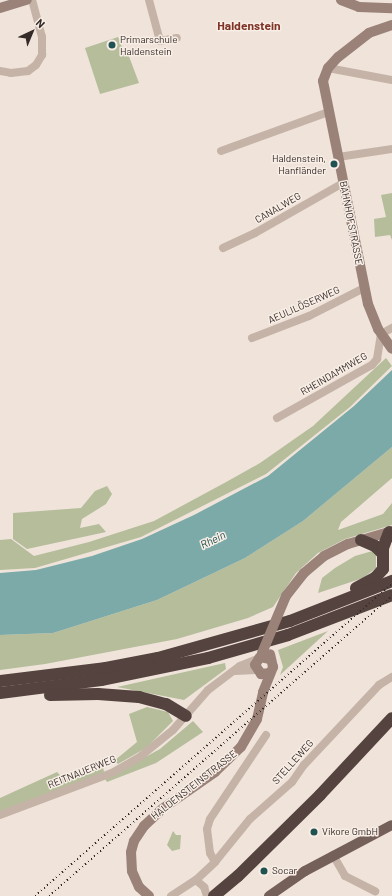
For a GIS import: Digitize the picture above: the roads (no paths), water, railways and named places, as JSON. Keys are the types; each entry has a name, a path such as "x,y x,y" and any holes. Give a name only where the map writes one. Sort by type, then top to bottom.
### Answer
{"highway":[{"path":"224,641 364,585 383,569 382,553 390,531"},
{"path":"361,540 375,546 382,553"},
{"path":"0,681 106,668 224,641 303,616 392,581"},
{"path":"0,693 101,680 208,658 288,635 392,595"},
{"path":"0,699 75,694 121,695 166,704 186,716"},
{"path":"214,896 238,876 320,796 392,718"},
{"path":"222,896 238,876"}],"main road":[{"path":"269,896 293,878 392,825"}],"street":[{"path":"0,8 27,0"},
{"path":"0,70 11,73 28,71 36,65 42,56 42,37 32,0"},
{"path":"149,0 160,41 177,38"},
{"path":"341,0 392,8"},
{"path":"328,68 364,36 392,25"},
{"path":"328,68 392,80"},
{"name":"BAHNHOFSTRASSE","path":"328,68 323,85 364,288 370,313 381,334 391,347"},
{"path":"221,152 329,112"},
{"path":"338,157 392,149"},
{"name":"CANALWEG","path":"223,248 255,233 343,183"},
{"name":"AEULILÖSERWEG","path":"252,338 309,316 364,288"},
{"path":"381,334 392,328"},
{"name":"RHEINDAMMWEG","path":"277,418 372,365 376,359 381,334"},
{"path":"257,671 286,596 300,577 318,561 335,550 390,531"},
{"name":"REITNAUERWEG","path":"0,816 112,773 159,743 186,716 208,690 240,666 264,656"},
{"name":"HALDENSTEINSTRASSE","path":"149,896 139,887 132,871 131,852 134,841 152,818 220,767 241,747 257,719 263,692 273,667 264,656"},
{"path":"235,671 257,671 265,675 270,672"},
{"name":"HALDENSTEINSTRASSE","path":"257,671 263,692"},
{"name":"STELLEWEG","path":"171,896 196,880 215,862 250,819 292,782 304,764 379,686 392,677"},
{"path":"215,862 210,853 207,829 210,819 266,735"},
{"path":"333,856 345,876 374,891"},
{"path":"196,880 204,887 207,896"}],"water":[{"name":"Rhein","path":"392,370 392,447 303,521 245,558 157,600 53,633 0,635 0,573 36,570 92,556 142,539 194,515 268,476 354,406"}],"railway":[{"path":"35,896 392,583"},
{"path":"49,896 392,596"}],"place":[{"name":"Primarschule Haldenstein","path":"112,45"},
{"name":"Haldenstein, Hanfländer","path":"334,164"},
{"name":"Vikore GmbH","path":"314,832"},
{"name":"Socar","path":"264,871"}],"district":[{"name":"Haldenstein","path":"249,26"}]}
